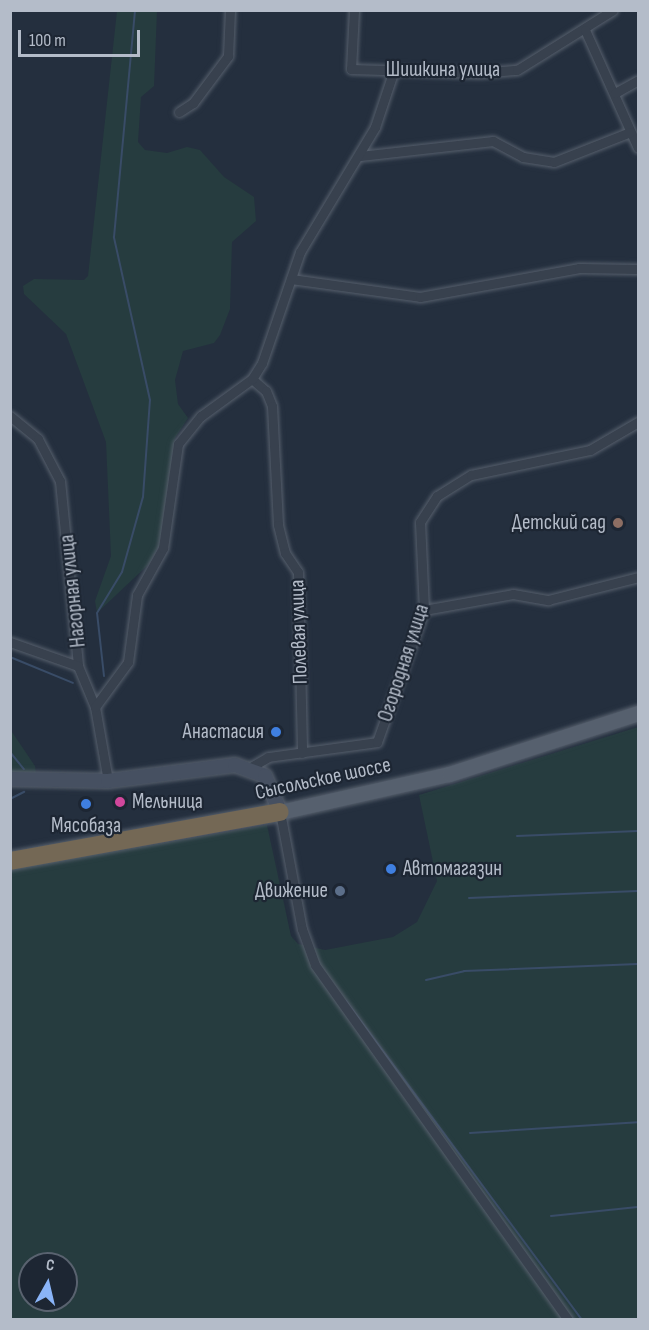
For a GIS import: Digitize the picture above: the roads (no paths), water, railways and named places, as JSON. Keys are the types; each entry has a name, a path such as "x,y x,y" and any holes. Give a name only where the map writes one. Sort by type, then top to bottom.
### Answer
{"highway":[{"name":"Сысольское шоссе","path":"10,861 280,812"}],"main road":[{"name":"Сысольское шоссе","path":"280,812 449,774 639,713"},
{"path":"10,779 108,781 251,767 271,785 280,812"}],"street":[{"path":"179,112 193,103 228,56 230,10"},
{"name":"Шишкина улица","path":"354,10 351,69 394,70 517,70 585,30 613,10"},
{"path":"585,30 639,148"},
{"path":"95,707 128,662 137,595 163,548 178,444 201,416 252,379 314,225 360,156 394,70"},
{"path":"615,93 639,80"},
{"path":"360,156 493,141 524,157 554,162 630,132"},
{"path":"291,279 420,297 579,268 639,269"},
{"name":"Полевая улица","path":"252,379 266,391 272,406 278,525 285,553 298,572 302,753"},
{"name":"Нагорная улица","path":"10,416 38,439 60,481 78,666 95,707 108,781"},
{"name":"Огородная улица","path":"251,767 268,757 377,742 424,610 420,522 437,496 471,475 590,450 639,422"},
{"path":"424,610 513,594 548,600 639,577"},
{"path":"10,642 78,666"},
{"path":"280,812 302,929 315,965 568,1320"}],"waterway":[{"path":"104,676 97,613 122,572 143,497 150,400 114,237 135,10"},
{"path":"10,657 73,683"},
{"path":"10,752 24,769"},
{"path":"10,799 24,792"},
{"path":"517,836 638,831"},
{"path":"469,898 638,891"},
{"path":"426,980 464,971 638,964"},
{"path":"346,1001 582,1320"},
{"path":"470,1133 638,1122"},
{"path":"551,1216 638,1207"}],"place":[{"name":"Детский сад","path":"618,523"},
{"name":"Анастасия","path":"276,732"},
{"name":"Мельница","path":"120,802"},
{"name":"Мясобаза","path":"86,804"},
{"name":"Автомагазин","path":"391,869"},
{"name":"Движение","path":"340,891"}]}
